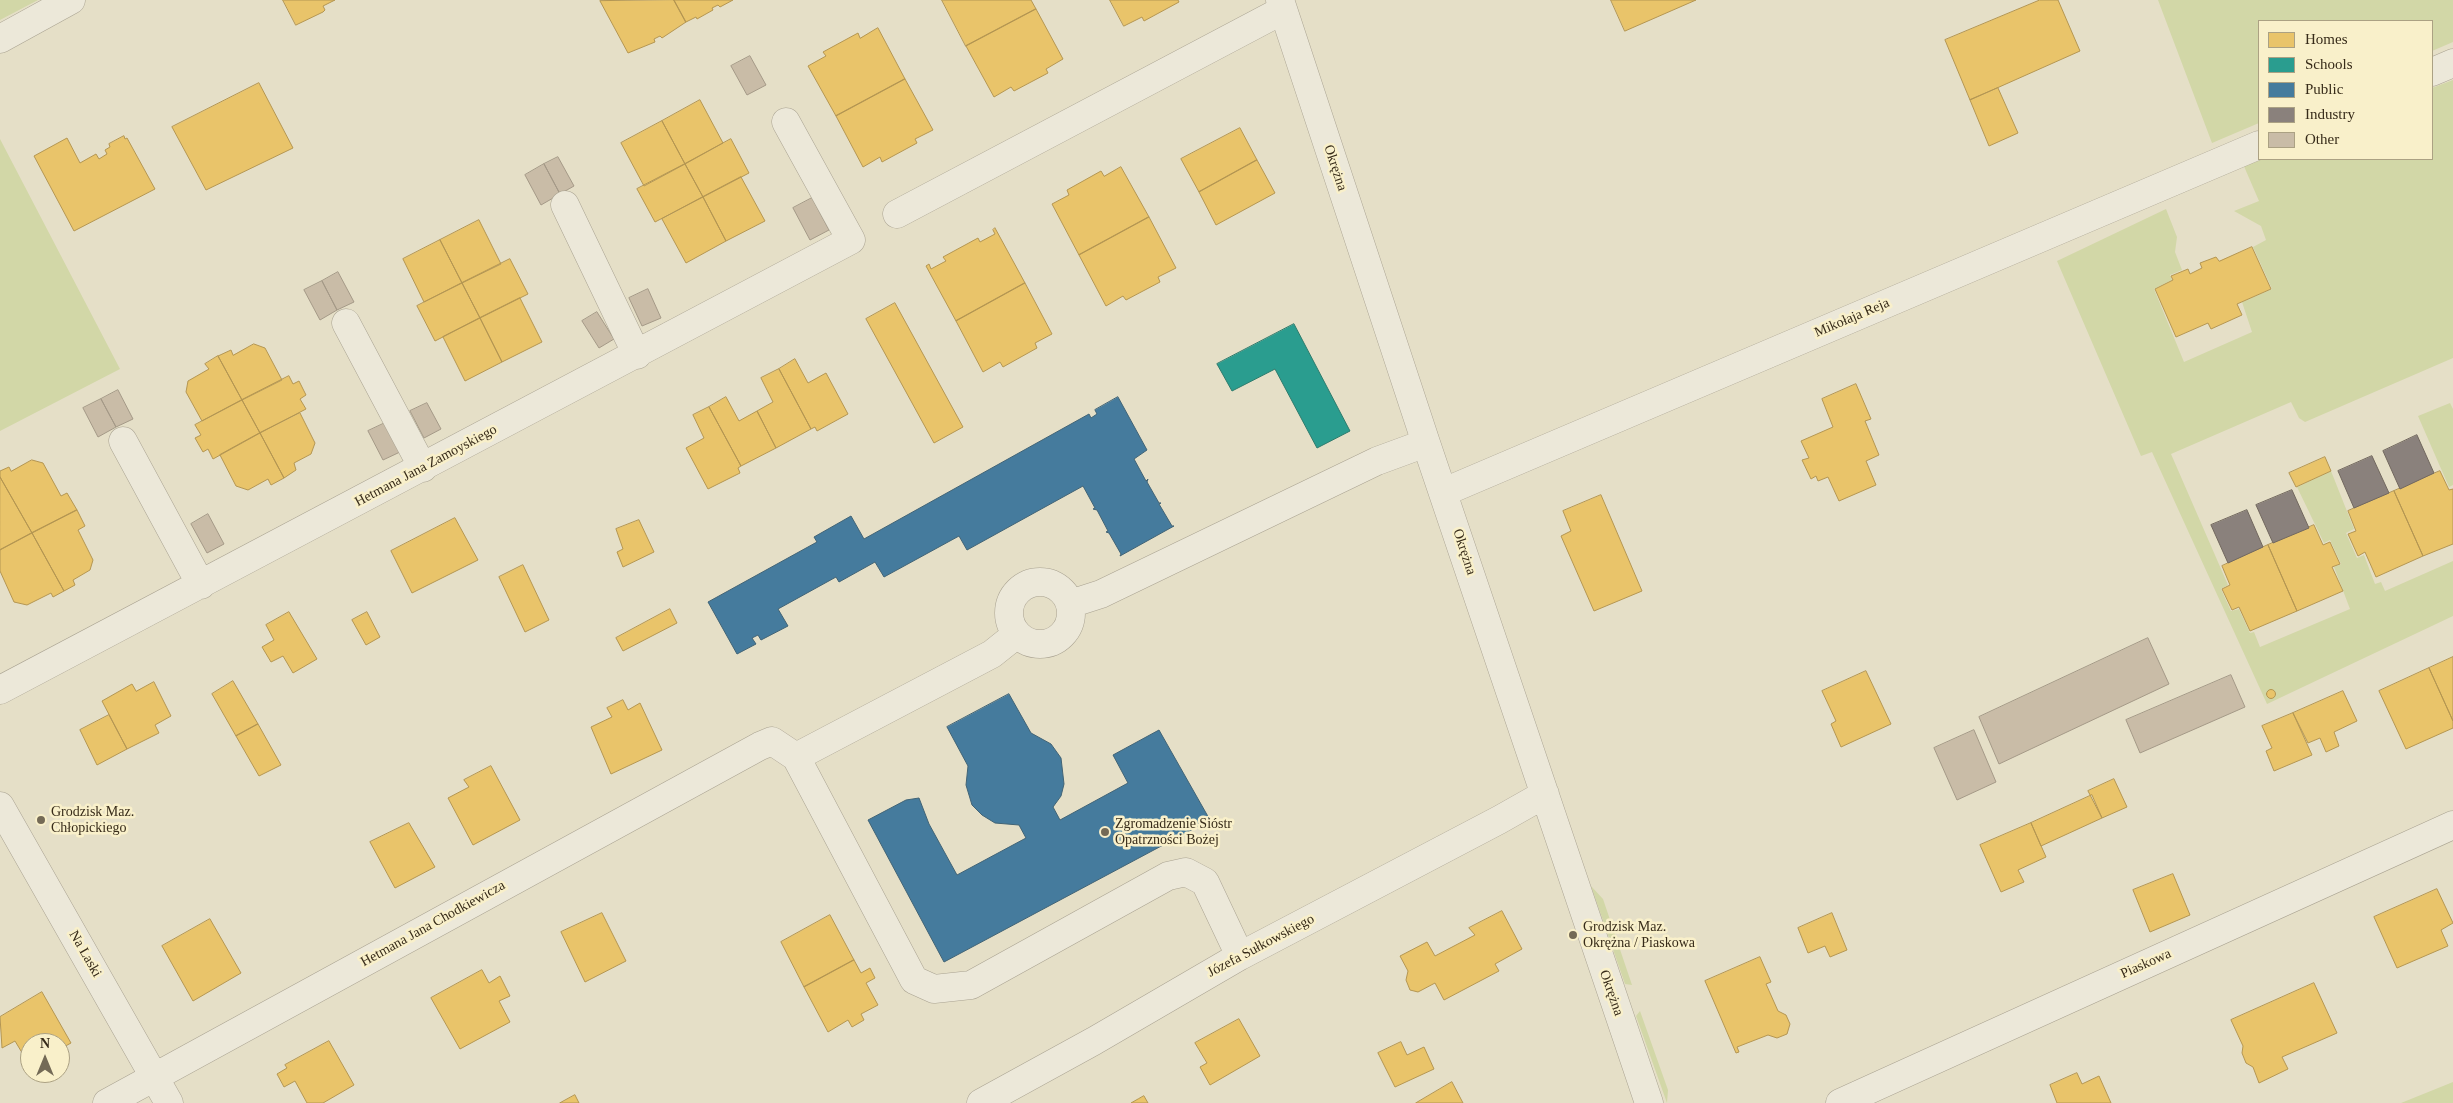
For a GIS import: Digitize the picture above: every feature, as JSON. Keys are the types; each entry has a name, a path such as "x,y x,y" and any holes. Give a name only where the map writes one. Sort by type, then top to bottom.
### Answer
{"street":[{"path":"0,39 71,0"},
{"path":"897,214 1282,5"},
{"name":"Okrężna","path":"1282,5 1426,443 1649,1103"},
{"path":"2433,72 2453,63"},
{"name":"Hetmana Jana Zamoyskiego","path":"0,690 852,240 786,122"},
{"name":"Mikołaja Reja","path":"1444,492 2258,145"},
{"path":"565,204 637,355"},
{"path":"346,323 422,468"},
{"path":"123,441 200,585"},
{"path":"1070,604 1101,594 1377,461 1426,443"},
{"path":"1040,581 1059,587 1070,604 1069,625 1055,640 1046,644 1035,644 1017,634 1008,615 1013,596 1020,588 1029,583 1040,581"},
{"path":"1017,634 992,654 796,757 914,980 934,989 971,985 1168,876 1186,872 1205,882 1240,956"},
{"name":"Hetmana Jana Chodkiewicza","path":"107,1103 760,746 772,741 796,757"},
{"name":"Józefa Sułkowskiego","path":"981,1103 1094,1041 1240,956 1545,794"},
{"name":"Na Laski","path":"0,806 169,1103"},
{"name":"Piaskowa","path":"1840,1103 2453,825"}],"green space":[{"path":"0,0 38,0 0,20"},
{"path":"2158,0 2453,0 2453,42 2433,51 2433,20 2258,20 2258,123 2212,143"},
{"path":"2453,80 2453,358 2305,422 2299,418 2291,402 2171,454 2228,585 2221,589 2231,611 2239,609 2250,633 2254,632 2260,647 2350,609 2334,567 2341,564 2330,540 2324,543 2297,487 2331,471 2354,529 2346,533 2357,558 2364,555 2375,584 2381,582 2385,591 2453,561 2453,616 2267,704 2152,452 2141,456 2057,261 2166,209 2177,237 2175,252 2182,270 2170,275 2172,280 2154,289 2184,362 2252,332 2242,302 2272,289 2253,247 2266,240 2261,226 2234,211 2259,201 2243,164 2258,159 2433,160 2433,88"},
{"path":"0,139 120,369 0,431"},
{"path":"2450,403 2453,409 2453,485 2449,487 2418,416"},
{"path":"1591,886 1603,899 1632,985 1625,984"},
{"path":"1640,1011 1668,1090 1667,1103 1636,1016"},
{"path":"2453,1082 2453,1103 2401,1103"}],"building: Homes":[{"path":"283,0 335,0 323,6 325,10 323,12 296,25"},
{"path":"674,0 733,0 720,7 718,5 712,8 713,10 697,19 696,17 686,22"},
{"path":"674,0 686,22 662,38 660,36 654,39 655,42 628,53 600,1"},
{"path":"942,0 1031,0 1036,9 966,46"},
{"path":"1110,0 1178,0 1179,2 1144,21 1142,17 1124,26"},
{"path":"1611,0 1696,0 1625,31"},
{"path":"2040,0 2058,0 2080,51 1970,100 1945,40"},
{"path":"1036,9 1063,59 1046,69 1048,73 1014,91 1011,87 994,97 966,46"},
{"path":"878,28 905,79 836,116 808,66 826,56 823,52 858,33 860,38"},
{"path":"905,79 933,130 915,139 917,143 882,162 880,157 863,167 836,116"},
{"path":"259,83 293,148 206,190 172,127"},
{"path":"1998,88 2018,133 1989,146 1970,100"},
{"path":"700,100 723,143 685,164 662,121"},
{"path":"662,121 685,164 644,186 621,143"},
{"path":"1240,128 1257,160 1199,192 1181,159"},
{"path":"124,136 125,139 127,138 155,189 74,231 34,156 67,138 80,163 96,154 99,159 107,154 105,150 110,147 109,144"},
{"path":"731,139 749,173 703,197 685,164"},
{"path":"1257,160 1275,193 1216,225 1199,192"},
{"path":"685,164 703,197 655,222 637,189"},
{"path":"1121,167 1149,217 1079,255 1052,204 1069,195 1067,190 1101,171 1104,176"},
{"path":"741,177 765,221 726,241 703,197"},
{"path":"703,197 726,241 686,263 662,219"},
{"path":"1149,217 1176,268 1158,277 1160,282 1126,300 1123,296 1106,306 1079,255"},
{"path":"479,220 501,264 462,283 440,240"},
{"path":"995,228 1025,283 956,321 926,266 929,264 931,269 946,261 943,257 978,238 980,242 995,234 993,230"},
{"path":"440,240 462,283 424,302 403,259"},
{"path":"2252,247 2271,289 2237,304 2242,315 2211,329 2208,323 2176,337 2155,289 2173,280 2171,276 2188,269 2190,274 2202,268 2200,263 2216,257 2219,261"},
{"path":"510,259 528,294 480,318 462,283"},
{"path":"462,283 480,318 435,341 417,306"},
{"path":"1025,283 1052,334 1035,343 1037,348 1003,367 1000,362 983,372 956,321"},
{"path":"520,298 542,342 502,362 480,318"},
{"path":"895,303 963,427 934,443 866,319"},
{"path":"480,318 502,362 465,381 443,337"},
{"path":"254,344 265,348 282,380 242,400 218,356 231,350 233,355"},
{"path":"218,356 242,400 202,421 186,392 188,381 209,369 205,364"},
{"path":"795,359 808,383 826,373 848,414 817,431 815,427 811,429 779,369"},
{"path":"779,369 811,429 776,448 757,411 773,402 761,378"},
{"path":"289,376 293,384 299,381 306,395 300,399 306,409 260,433 242,400"},
{"path":"1856,384 1871,419 1865,421 1879,455 1866,461 1876,485 1839,501 1828,477 1818,481 1816,476 1811,479 1802,460 1809,458 1801,441 1833,427 1822,399"},
{"path":"726,397 739,421 757,411 776,448 741,466 709,407"},
{"path":"242,400 260,433 213,459 208,449 203,452 195,438 201,435 195,425"},
{"path":"709,407 741,466 738,468 740,473 708,489 686,448 704,438 693,415"},
{"path":"300,413 315,443 311,454 294,463 296,470 284,478 260,433"},
{"path":"260,433 284,478 271,485 268,479 248,490 236,486 220,455"},
{"path":"2325,457 2331,471 2296,487 2289,473"},
{"path":"32,460 43,463 61,496 67,493 77,510 32,533 0,477 0,471 9,467 11,471"},
{"path":"2440,471 2449,490 2453,489 2453,544 2423,556 2394,491"},
{"path":"0,477 32,533 0,550"},
{"path":"2394,491 2423,556 2376,577 2365,552 2358,556 2348,534 2356,531 2348,511"},
{"path":"1601,495 1642,591 1594,611 1561,536 1571,531 1563,511"},
{"path":"77,510 85,526 78,530 93,560 90,570 73,580 75,585 64,591 32,533"},
{"path":"455,518 478,560 412,593 391,551"},
{"path":"639,520 654,552 623,567 617,552 623,549 616,529"},
{"path":"2314,525 2323,545 2330,542 2340,564 2332,567 2343,591 2297,611 2268,545"},
{"path":"32,533 64,591 53,597 51,593 27,605 14,602 0,571 0,550"},
{"path":"2268,545 2297,611 2250,631 2239,607 2232,610 2222,589 2230,585 2222,566"},
{"path":"523,565 549,620 525,632 499,577"},
{"path":"670,609 677,623 623,651 616,638"},
{"path":"289,612 317,659 293,673 283,656 271,662 262,647 274,640 266,625"},
{"path":"367,612 380,637 366,645 352,620"},
{"path":"2453,657 2453,721 2429,668"},
{"path":"2429,668 2453,721 2453,728 2406,749 2379,691"},
{"path":"1866,671 1891,724 1841,747 1831,724 1836,721 1822,691"},
{"path":"233,681 258,724 236,736 212,694"},
{"path":"154,682 171,716 155,725 159,733 127,749 102,701 132,684 136,691"},
{"path":"2271,689 2276,694 2271,699 2266,694"},
{"path":"2343,691 2357,721 2334,732 2339,746 2326,752 2320,738 2308,743 2293,713"},
{"path":"623,700 628,710 640,703 662,750 611,774 591,727 612,717 607,708"},
{"path":"2293,713 2312,755 2274,771 2266,751 2272,748 2262,726"},
{"path":"109,715 127,749 97,765 80,730"},
{"path":"258,724 281,765 259,776 236,736"},
{"path":"491,766 520,820 473,845 448,798 469,787 464,780"},
{"path":"2114,779 2127,807 2102,818 2088,791"},
{"path":"2092,795 2102,818 2041,846 2031,823"},
{"path":"409,823 435,867 395,888 370,842"},
{"path":"2031,823 2046,857 2018,870 2024,882 2001,892 1980,845"},
{"path":"2173,874 2190,915 2150,932 2133,890"},
{"path":"2437,889 2453,923 2441,930 2448,946 2397,968 2374,917"},
{"path":"1502,911 1522,949 1495,964 1499,971 1444,1000 1435,983 1418,992 1410,990 1406,980 1408,971 1400,956 1427,942 1435,956 1475,935 1469,928"},
{"path":"602,913 626,961 585,982 561,932"},
{"path":"1832,913 1847,950 1830,957 1825,946 1808,953 1798,928"},
{"path":"830,915 854,960 804,987 781,942"},
{"path":"210,919 241,973 193,1001 162,946"},
{"path":"1760,957 1771,982 1766,984 1778,1011 1786,1015 1790,1024 1787,1034 1777,1038 1768,1035 1737,1047 1739,1052 1736,1053 1705,981"},
{"path":"854,960 861,973 870,968 875,978 866,983 878,1005 861,1014 864,1020 852,1027 848,1020 828,1032 804,987"},
{"path":"482,970 489,983 500,976 510,996 499,1001 510,1022 460,1049 431,998"},
{"path":"2314,983 2337,1033 2282,1057 2288,1069 2259,1083 2253,1067 2246,1063 2242,1053 2243,1046 2231,1020"},
{"path":"42,992 65,1033 20,1033 20,1049 15,1041 2,1048 0,1017"},
{"path":"1239,1019 1260,1056 1210,1085 1200,1067 1207,1063 1195,1043"},
{"path":"329,1041 354,1085 323,1103 307,1103 295,1081 284,1087 277,1074 287,1068 285,1065"},
{"path":"1401,1042 1407,1055 1424,1047 1434,1069 1395,1087 1378,1053"},
{"path":"2077,1073 2082,1084 2099,1076 2111,1103 2057,1103 2050,1085"},
{"path":"1452,1082 1463,1103 1416,1103"},
{"path":"575,1095 579,1103 560,1103"},
{"path":"1144,1096 1148,1103 1131,1103 1138,1099"}],"building: Schools":[{"path":"1294,324 1350,431 1317,448 1275,369 1232,391 1217,364"}],"building: Public":[{"path":"1118,397 1147,450 1134,459 1146,481 1148,479 1147,482 1159,503 1161,503 1159,504 1172,526 1174,526 1120,556 1121,554 1109,533 1106,532 1108,531 1097,510 1093,509 1095,508 1083,486 967,550 959,536 884,577 875,562 839,582 836,577 778,609 788,626 761,640 758,635 752,638 756,644 737,654 708,602 817,542 814,537 851,516 864,539 1089,414 1091,418 1097,414 1095,410"},
{"name":"Zgromadzenie Sióstr Opatrzności Bożej","path":"1009,694 1031,733 1051,744 1061,758 1064,784 1061,796 1053,807 1060,820 1128,783 1113,755 1159,730 1210,820 944,962 868,820 906,800 919,798 929,824 957,875 1026,838 1019,825 995,823 982,815 972,805 966,785 968,766 947,727"}],"building: Industry":[{"path":"2417,435 2434,473 2400,489 2383,451"},
{"path":"2372,456 2389,493 2354,508 2338,471"},
{"path":"2292,490 2309,528 2273,543 2256,505"},
{"path":"2247,510 2263,547 2228,563 2211,525"}],"building: Other":[{"path":"750,56 766,85 747,95 731,66"},
{"path":"558,157 574,186 560,194 544,164"},
{"path":"544,164 560,194 541,205 525,175"},
{"path":"812,198 829,230 810,240 793,208"},
{"path":"338,272 354,302 337,310 322,281"},
{"path":"322,281 337,310 320,320 304,290"},
{"path":"648,289 661,318 642,326 629,298"},
{"path":"597,312 614,339 599,348 582,321"},
{"path":"118,390 133,419 116,427 101,399"},
{"path":"101,399 116,427 98,437 83,408"},
{"path":"427,403 441,429 424,438 410,411"},
{"path":"385,423 400,452 383,460 368,431"},
{"path":"208,514 224,544 207,553 191,524"},
{"path":"2148,638 2169,684 1999,764 1979,717"},
{"path":"2231,675 2245,707 2140,753 2126,720"},
{"path":"1974,730 1996,782 1957,800 1934,748"}],"place":[{"name":"Grodzisk Maz. Chłopickiego","path":"41,820"},
{"name":"Zgromadzenie Sióstr Opatrzności Bożej","path":"1105,832"},
{"name":"Grodzisk Maz. Okrężna / Piaskowa","path":"1573,935"}]}
